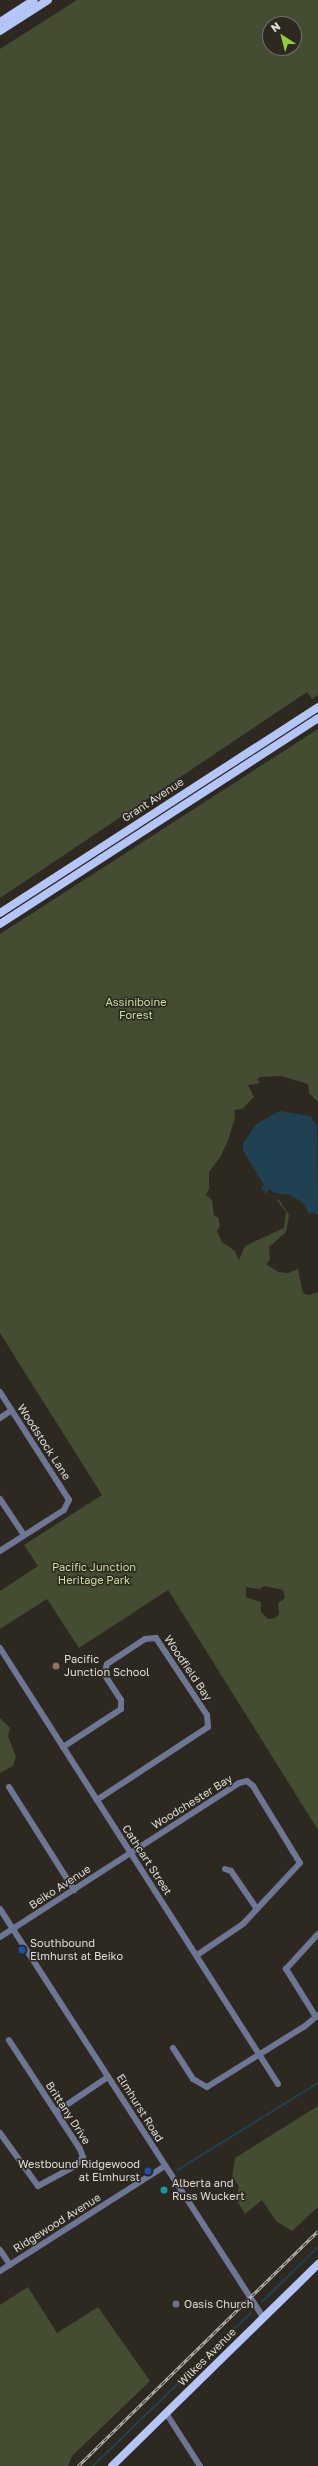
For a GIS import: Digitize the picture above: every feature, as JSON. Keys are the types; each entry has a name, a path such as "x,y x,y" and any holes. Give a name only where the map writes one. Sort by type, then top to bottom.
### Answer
{"main road":[{"path":"0,22 34,0"},
{"path":"0,31 48,0"},
{"name":"Grant Avenue","path":"0,912 318,707"},
{"name":"Grant Avenue","path":"0,924 318,718"},
{"name":"Wilkes Avenue","path":"112,2466 318,2264"}],"street":[{"name":"Woodstock Lane","path":"0,1392 69,1503 64,1510 24,1536"},
{"path":"0,1418 12,1410"},
{"path":"0,1499 24,1536 0,1551"},
{"name":"Woodfield Bay","path":"63,1747 121,1709 121,1700 104,1674 107,1664 145,1639 156,1638 207,1714 208,1727 97,1800"},
{"name":"Cathcart Street","path":"0,1648 278,2084"},
{"name":"Woodchester Bay","path":"130,1853 239,1783 247,1781 253,1786 300,1863 243,1924 197,1955"},
{"path":"9,1787 74,1890"},
{"name":"Beiko Avenue","path":"0,1937 130,1853"},
{"path":"225,1869 231,1871 258,1909"},
{"name":"Elmhurst Road","path":"0,1909 263,2317"},
{"path":"173,2048 193,2079 207,2087 260,2055 317,2016 286,1969 318,1934"},
{"name":"Brittany Drive","path":"0,2133 31,2180 41,2186 75,2166 83,2157 56,2112 9,2040"},
{"path":"56,2112 108,2077"},
{"name":"Ridgewood Avenue","path":"0,2271 165,2166"},
{"path":"0,2250 10,2265"},
{"path":"166,2413 200,2466"}],"green space":[{"path":"77,0 318,0 318,695 312,699 307,692 0,898 0,49"},
{"name":"Assiniboine Forest","path":"318,729 318,1102 309,1093 308,1084 281,1076 260,1077 257,1079 260,1083 248,1085 254,1097 242,1109 234,1110 235,1118 228,1140 221,1156 209,1172 209,1189 206,1195 212,1200 214,1216 218,1217 220,1226 217,1231 222,1242 235,1251 239,1260 245,1246 284,1228 286,1212 276,1199 280,1201 289,1215 286,1232 269,1247 270,1260 266,1264 278,1272 288,1273 298,1269 303,1293 309,1295 318,1292 318,1830 168,1590 79,1648 47,1599 0,1629 0,1591 38,1566 24,1545 102,1495 0,1333 0,934","holes":["264,1586 283,1590 285,1598 278,1603 279,1614 275,1618 268,1619 261,1612 261,1602 246,1597 246,1587 260,1589"]},
{"path":"0,1718 10,1728 8,1736 16,1757 13,1766 0,1773"},
{"path":"318,2106 318,2207 292,2231 276,2221 262,2200 245,2214 236,2199 239,2186 232,2177 235,2158"},
{"path":"28,2287 57,2333 98,2307 150,2381 72,2456 68,2466 0,2466 0,2305"}],"water":[{"path":"280,1111 310,1116 317,1125 318,1215 311,1212 310,1215 302,1202 290,1195 275,1193 270,1189 264,1195 265,1191 261,1189 264,1185 243,1150 243,1144 256,1124"}],"waterway":[{"path":"178,2170 318,2083"},
{"path":"262,2302 318,2247"},
{"path":"93,2466 250,2314"}],"railway":[{"path":"78,2466 318,2231"}],"place":[{"name":"Pacific Junction School","path":"56,1666"},
{"name":"Southbound Elmhurst at Beiko","path":"22,1950"},
{"name":"Westbound Ridgewood at Elmhurst","path":"148,2171"},
{"name":"Alberta and Russ Wuckert","path":"164,2190"},
{"name":"Oasis Church","path":"176,2304"}],"park label":[{"name":"Pacific Junction Heritage Park","path":"94,1574"}]}
